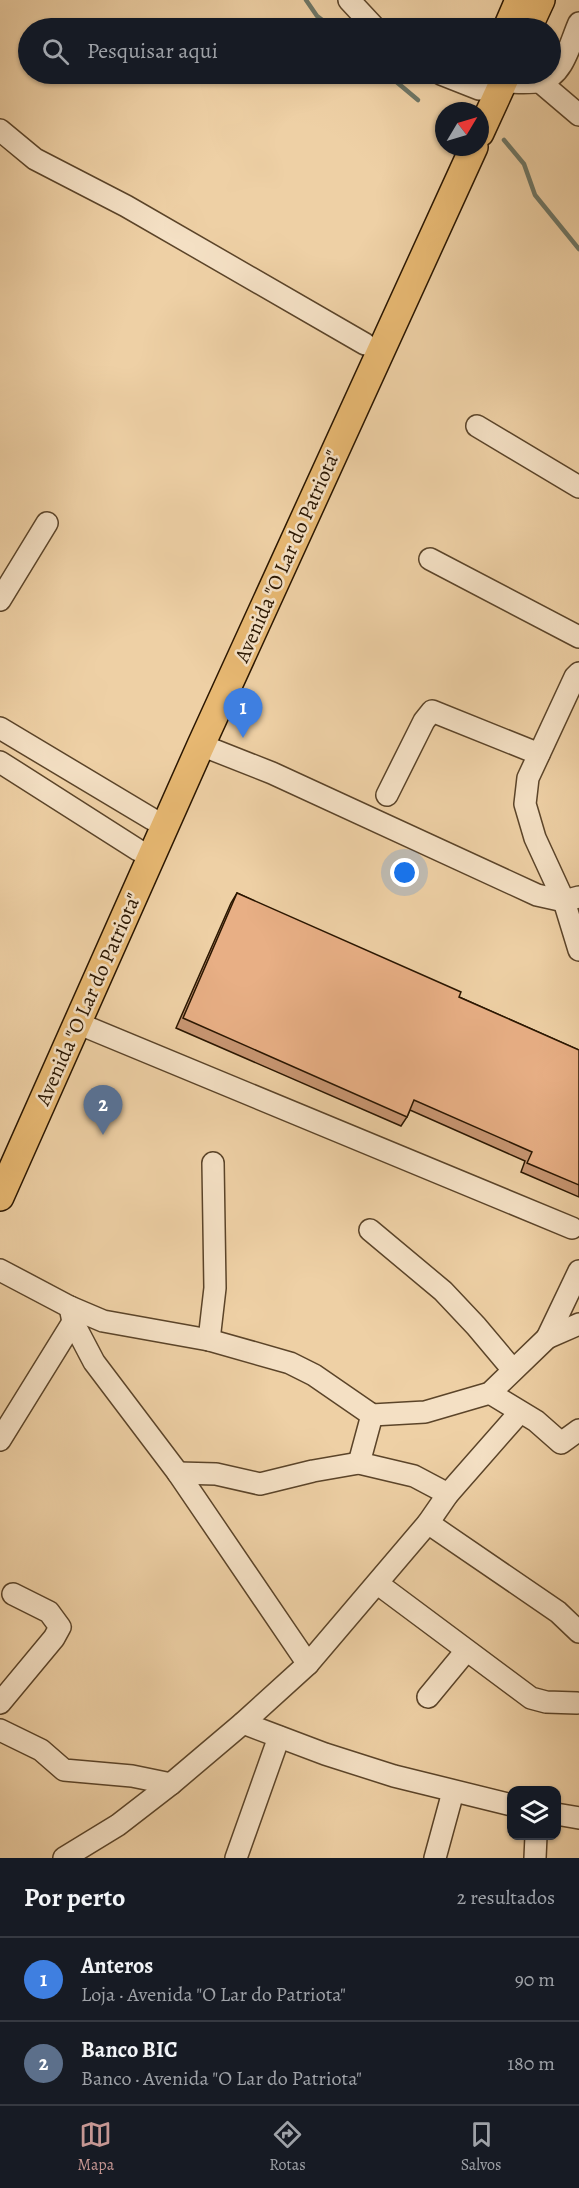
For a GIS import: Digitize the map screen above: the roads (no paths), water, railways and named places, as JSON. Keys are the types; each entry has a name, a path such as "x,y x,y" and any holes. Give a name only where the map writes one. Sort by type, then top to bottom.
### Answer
{"main road":[{"path":"511,18 519,0"},
{"path":"532,18 540,0"},
{"name":"Avenida \"O Lar do Patriota\"","path":"0,1161 138,850 245,618 449,156"},
{"name":"Avenida \"O Lar do Patriota\"","path":"0,1197 201,746 470,156"}],"street":[{"path":"349,0 366,18"},
{"path":"561,64 579,24"},
{"path":"461,84 486,97 529,84"},
{"path":"543,84 579,115"},
{"path":"0,130 35,159 126,206 365,344"},
{"path":"477,426 579,487"},
{"path":"0,600 47,523"},
{"path":"430,559 579,637"},
{"path":"579,673 575,676 571,704 539,754 528,778 525,804 535,838 571,899 579,950"},
{"path":"387,795 424,721 432,711 539,754"},
{"path":"0,728 152,819"},
{"path":"201,746 272,773 537,894 571,899"},
{"path":"0,762 138,850"},
{"path":"77,1023 572,1228"},
{"path":"209,1340 215,1288 213,1163"},
{"path":"370,1230 443,1292 513,1370"},
{"path":"0,1270 71,1315 209,1340 290,1364 314,1376 372,1415 425,1412 490,1393 547,1338 579,1324"},
{"path":"547,1338 579,1271"},
{"path":"0,1440 71,1315"},
{"path":"71,1315 94,1362 178,1473 308,1664"},
{"path":"490,1393 536,1421 561,1443 579,1430"},
{"path":"64,1858 118,1825 171,1784 308,1664 378,1584 428,1523 448,1494 520,1412"},
{"path":"359,1463 372,1415"},
{"path":"178,1473 216,1474 260,1484 359,1463 414,1476 448,1494"},
{"path":"428,1523 558,1612 579,1632"},
{"path":"378,1584 531,1698 546,1702 577,1703"},
{"path":"0,1703 54,1638 60,1627 49,1612 13,1594"},
{"path":"428,1697 466,1651"},
{"path":"243,1723 325,1754 384,1773 507,1804"},
{"path":"0,1730 41,1750 58,1766 70,1772 132,1776 171,1784"},
{"path":"236,1858 279,1737"},
{"path":"435,1858 453,1792"},
{"path":"561,1815 579,1818"},
{"path":"535,1858 536,1840"}],"waterway":[{"path":"306,0 320,18"},
{"path":"399,84 418,100"},
{"path":"504,140 524,164 535,195 579,249"}],"place":[{"name":"Anteros","path":"243,738"},
{"name":"Banco BIC","path":"103,1135"}]}
